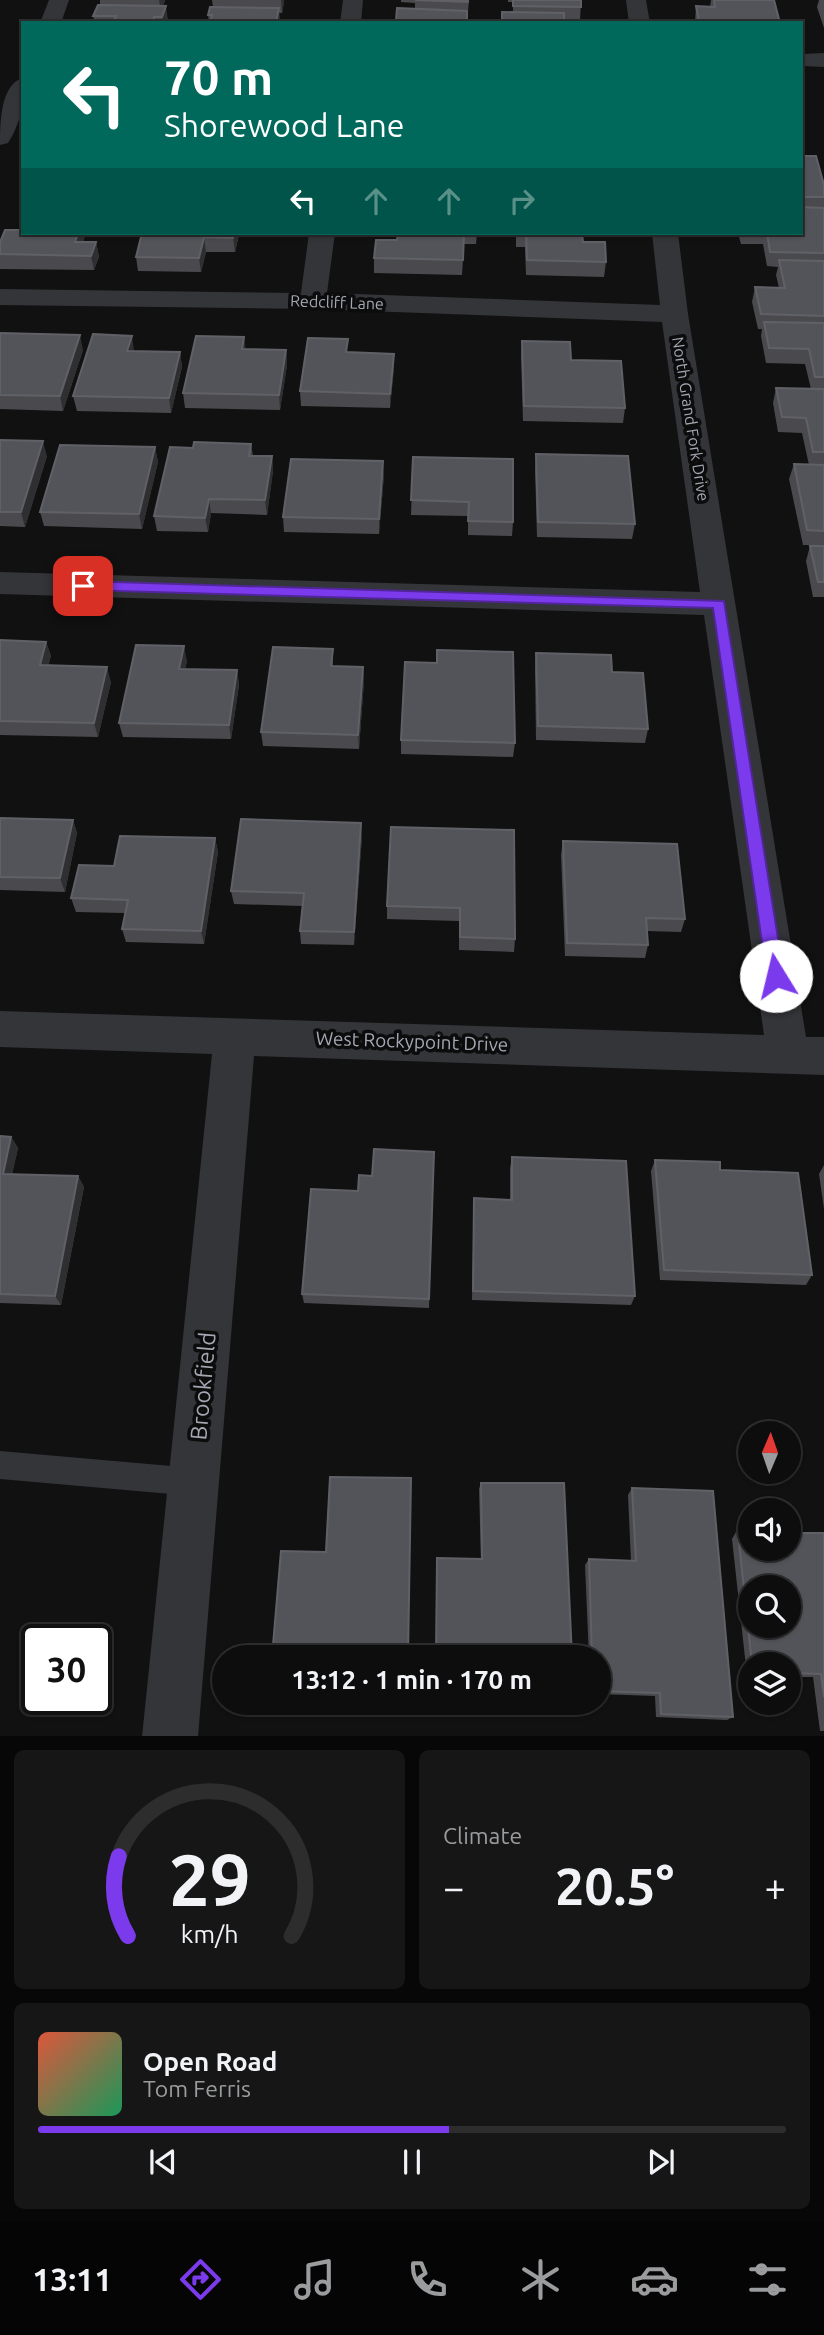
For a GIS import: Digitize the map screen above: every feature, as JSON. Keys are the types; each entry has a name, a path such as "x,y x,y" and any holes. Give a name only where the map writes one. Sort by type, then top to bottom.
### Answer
{"street":[{"path":"51,21 60,0"},
{"path":"350,21 353,0"},
{"path":"636,0 640,21"},
{"path":"803,60 824,60"},
{"path":"0,138 21,90"},
{"path":"313,301 322,235"},
{"name":"North Grand Fork Drive","path":"665,235 674,314 720,604 806,1056"},
{"name":"Redcliff Lane","path":"0,297 313,301 674,314"},
{"path":"0,583 720,604"},
{"name":"West Rockypoint Drive","path":"0,1029 806,1056"},
{"name":"Brookfield","path":"170,1736 235,1035"}],"lane":[{"path":"0,1465 194,1482"}],"building":[{"path":"415,0 468,0 468,2"},
{"path":"513,0 581,0 581,7 513,6"},
{"path":"714,0 774,0 779,21 699,21 696,6 715,7"},
{"path":"98,5 166,6 162,17 154,17 153,21 114,21 116,16 93,16"},
{"path":"210,7 279,8 276,21 210,21 212,15 208,15"},
{"path":"397,8 467,11 467,21 396,21"},
{"path":"502,12 564,13 564,21 502,21"},
{"path":"803,156 816,156 824,185 824,197 803,197"},
{"path":"803,207 824,208 824,253 770,252 767,235 803,235"},
{"path":"5,230 21,230 21,235 77,235 75,242 96,242 91,256 0,254 0,242"},
{"path":"142,235 234,235 233,238 204,237 199,258 136,257"},
{"path":"398,235 464,235 463,260 374,258 376,240 397,240"},
{"path":"526,235 582,235 583,242 605,242 606,262 527,260"},
{"path":"779,260 824,261 824,316 761,314 755,287 785,288"},
{"path":"764,322 824,323 824,377 815,377 809,349 769,348"},
{"path":"0,333 80,335 60,396 0,395"},
{"path":"93,334 132,336 127,351 180,352 169,398 73,396"},
{"path":"196,336 244,337 242,349 286,350 279,395 183,393"},
{"path":"308,338 348,339 346,352 394,354 390,394 300,391"},
{"path":"522,341 570,342 571,360 621,361 625,408 524,406"},
{"path":"776,388 824,389 824,452 813,452 806,418 782,417"},
{"path":"0,440 43,441 21,512 0,512"},
{"path":"194,442 251,444 249,456 272,456 265,500 209,499 205,518 154,516 170,447 193,448"},
{"path":"60,445 155,447 139,514 40,512"},
{"path":"536,454 628,456 635,524 538,522"},
{"path":"413,457 513,459 513,522 468,521 469,502 411,500"},
{"path":"291,459 383,461 379,519 283,517"},
{"path":"794,464 824,465 824,531 807,530"},
{"path":"810,546 824,546 824,582 818,582"},
{"path":"0,640 46,642 40,665 107,667 94,723 0,721"},
{"path":"136,645 184,646 179,669 237,670 229,725 119,723"},
{"path":"273,647 333,649 331,666 363,667 358,735 261,732"},
{"path":"437,650 513,652 515,743 401,740 405,662 437,663"},
{"path":"536,653 611,655 612,672 643,673 648,729 538,726"},
{"path":"0,818 73,820 60,878 0,877"},
{"path":"241,819 361,823 354,932 300,931 304,893 231,891"},
{"path":"391,827 514,830 515,939 460,937 460,908 387,906"},
{"path":"120,836 215,838 201,931 122,929 128,900 71,898 79,865 114,866"},
{"path":"563,841 677,844 685,919 646,918 648,945 567,943"},
{"path":"0,1136 11,1137 3,1174 78,1176 55,1296 0,1294"},
{"path":"374,1149 434,1152 429,1299 302,1294 311,1189 358,1191 359,1175 372,1176"},
{"path":"512,1157 626,1161 635,1296 473,1291 474,1198 512,1200"},
{"path":"655,1160 720,1162 720,1170 798,1173 812,1275 664,1270"},
{"path":"330,1477 411,1478 408,1645 273,1645 281,1551 326,1552"},
{"path":"481,1483 564,1483 571,1645 436,1645 437,1558 482,1559"},
{"path":"632,1488 713,1491 733,1717 661,1714 660,1693 611,1691 611,1645 592,1645 589,1559 636,1561"},
{"path":"801,1533 824,1533 824,1697 821,1674 801,1673 801,1652 751,1652 749,1638 801,1638 801,1575 742,1575 741,1561 801,1561"}],"route":[{"path":"83,586 720,604 776,976"}]}
